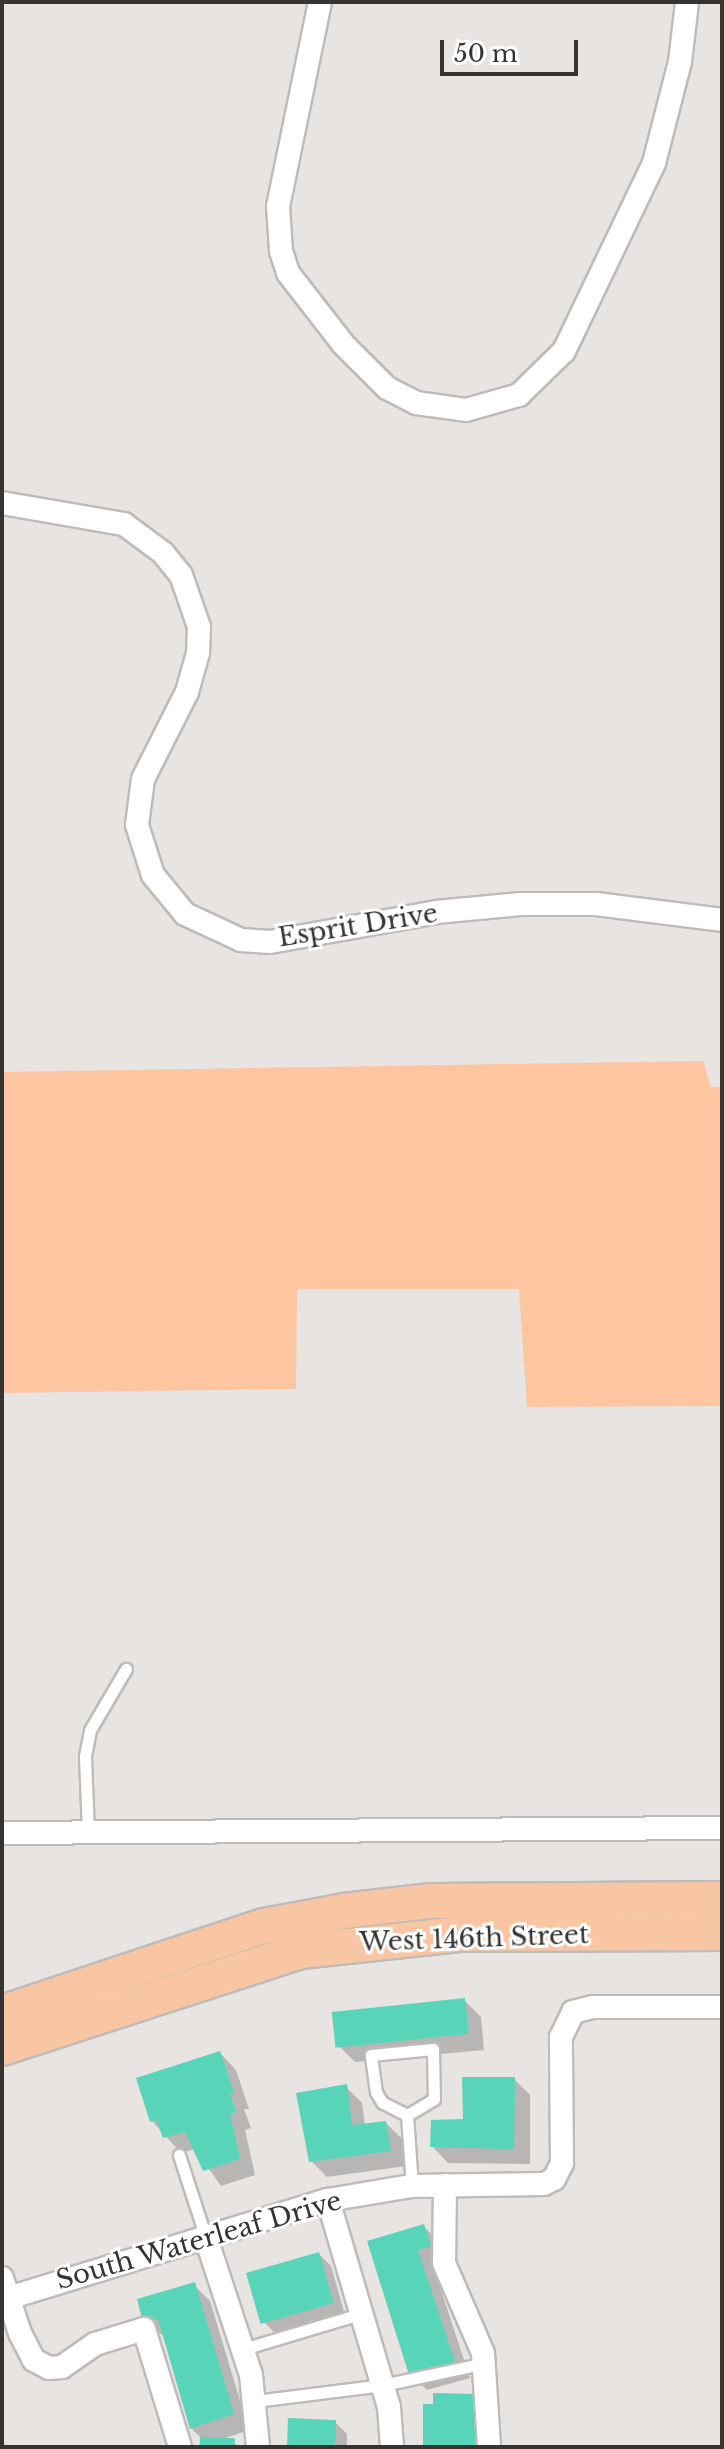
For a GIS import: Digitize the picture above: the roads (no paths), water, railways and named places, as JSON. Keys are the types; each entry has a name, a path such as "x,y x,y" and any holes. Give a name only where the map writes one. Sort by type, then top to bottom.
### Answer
{"main road":[{"name":"West 146th Street","path":"2,2013 264,1926 344,1911 431,1901 722,1899"},
{"name":"West 146th Street","path":"2,2048 301,1951 459,1934 722,1933"}],"street":[{"path":"320,2 278,206 281,251 288,273 316,314 387,388 416,403 466,410 519,395 564,351 654,163 680,62 687,2"},
{"name":"Esprit Drive","path":"2,503 124,524 163,553 181,575 199,627 196,664 143,779 137,825 143,852 165,895 212,930 270,942 436,912 521,904 596,904 722,920"},
{"path":"2,1833 722,1828"},
{"name":"South Waterleaf Drive","path":"4,2292 328,2200 412,2186 544,2184 561,2170 561,2037 573,2012 593,2007 722,2007"},
{"path":"445,2185 444,2263 485,2363 489,2447"},
{"path":"328,2200 383,2385 392,2447"},
{"path":"205,2235 243,2349 255,2401 258,2447"},
{"path":"4,2292 34,2360 49,2368 62,2367 95,2344 144,2329 180,2447"}],"lane":[{"path":"88,1832 85,1756 90,1730 126,1669"},
{"path":"433,2049 434,2099 407,2115 382,2102 376,2092 371,2055 433,2049"},
{"path":"407,2115 412,2186"},
{"path":"179,2155 205,2235"},
{"path":"243,2349 360,2314"},
{"path":"255,2401 383,2385 485,2363"}]}
